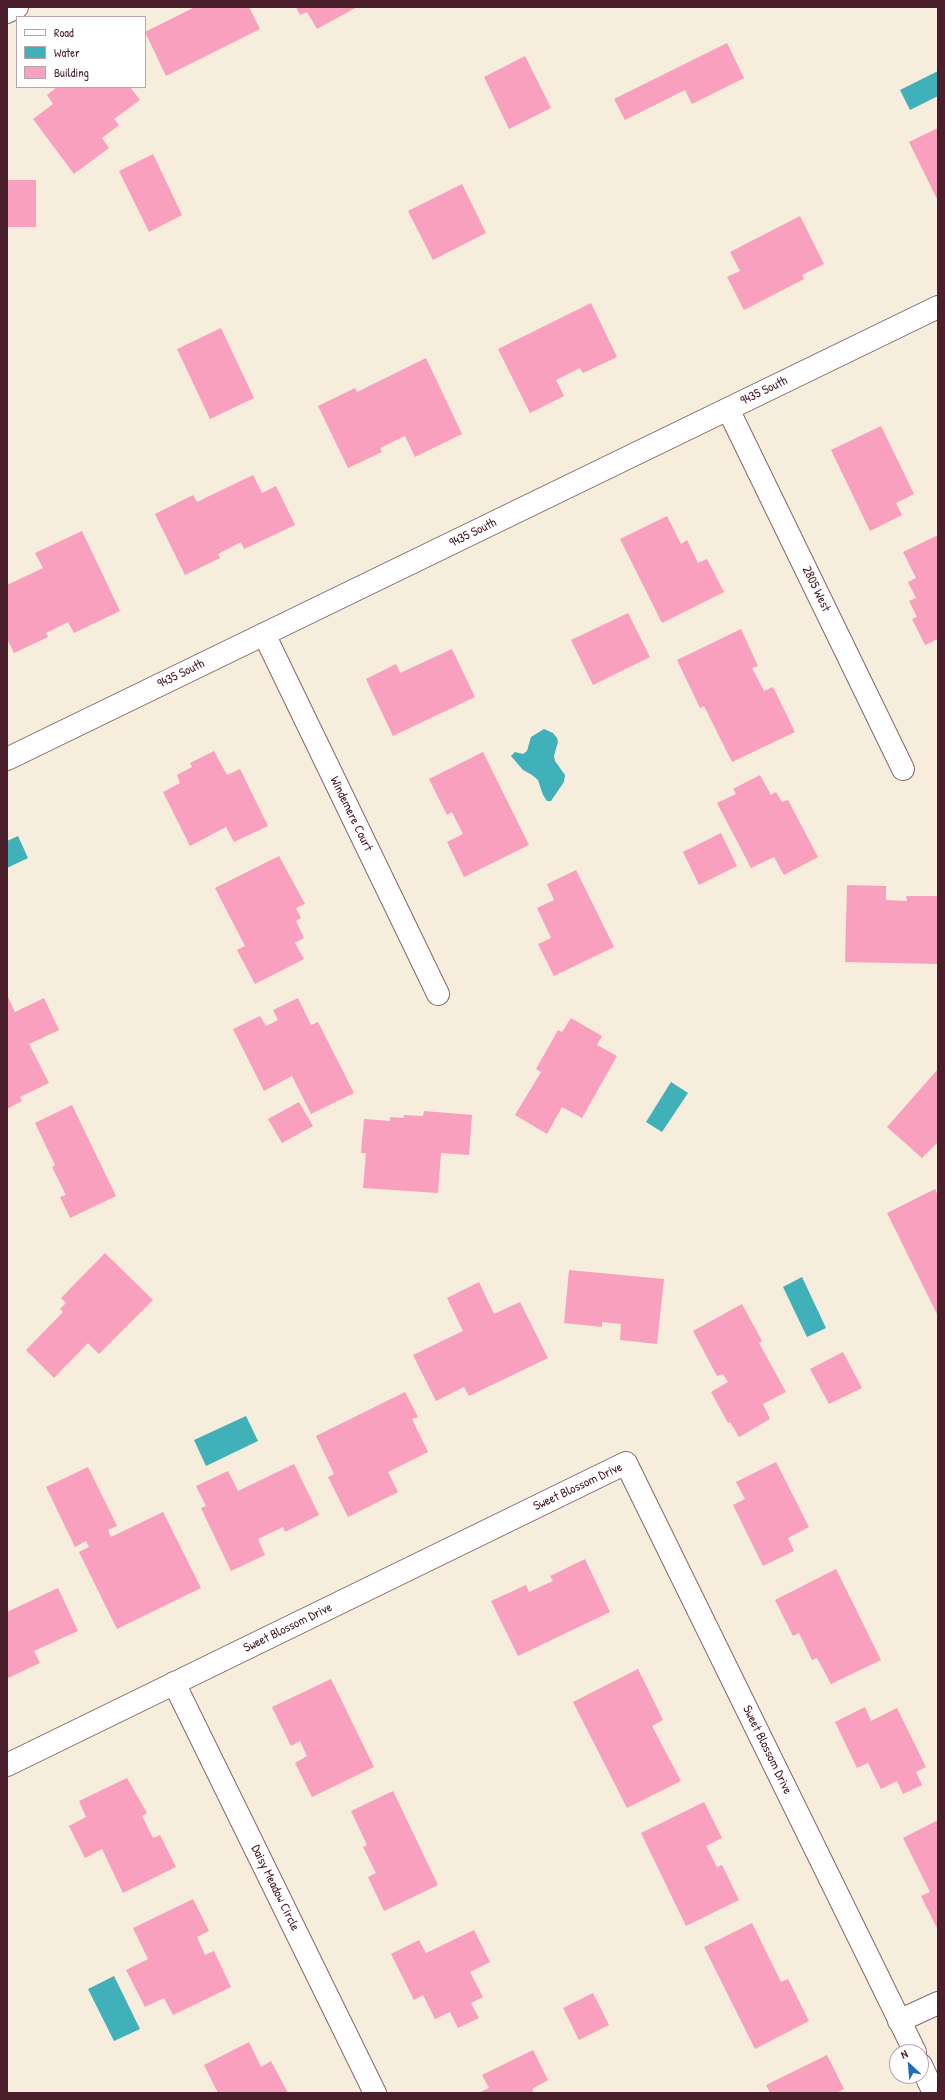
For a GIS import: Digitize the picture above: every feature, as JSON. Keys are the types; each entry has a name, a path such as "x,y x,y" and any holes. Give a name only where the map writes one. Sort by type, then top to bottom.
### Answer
{"street":[{"path":"7,12 17,7"},
{"name":"9435 South","path":"7,758 938,307"},
{"name":"2805 West","path":"728,409 903,769"},
{"name":"Windemere Court","path":"264,634 438,994"},
{"name":"Sweet Blossom Drive","path":"7,1765 626,1463 911,2044"},
{"name":"Daisy Meadow Circle","path":"174,1683 375,2093"},
{"path":"900,2021 938,2003"},
{"path":"929,2082 934,2093"}],"water":[{"path":"938,71 938,96 910,110 900,90"},
{"path":"544,729 553,733 557,738 558,742 554,756 555,761 565,775 564,782 551,801 547,801 543,795 538,780 523,770 511,756 515,752 523,754 527,751 531,737"},
{"path":"18,836 28,858 7,868 7,841"},
{"path":"671,1082 688,1093 662,1132 646,1122"},
{"path":"802,1277 826,1328 807,1337 783,1287"},
{"path":"246,1416 258,1441 206,1466 194,1440"},
{"path":"114,1976 140,2029 114,2041 88,1989"}],"building":[{"path":"195,7 249,7 260,29 166,76 146,32"},
{"path":"296,7 357,7 317,29 307,12 300,15"},
{"path":"727,43 744,78 692,104 685,90 625,120 614,99"},
{"path":"525,56 551,108 509,129 484,77"},
{"path":"56,88 131,88 140,100 114,119 119,125 102,138 109,148 74,174 33,119 53,104 47,95"},
{"path":"938,128 938,201 909,142"},
{"path":"153,154 182,215 149,232 119,171"},
{"path":"7,180 36,180 36,227 7,227"},
{"path":"462,184 486,233 433,260 408,211"},
{"path":"800,216 824,264 802,275 804,279 744,310 727,277 740,271 730,252"},
{"path":"591,303 617,357 583,373 580,368 556,380 564,396 530,413 498,349"},
{"path":"221,328 254,398 210,419 177,349"},
{"path":"426,358 462,434 415,457 405,436 380,448 382,452 348,468 318,406 355,388 357,392"},
{"path":"881,426 914,494 896,503 902,515 870,531 831,450"},
{"path":"253,475 262,493 276,486 295,525 244,549 241,542 218,554 220,558 185,575 155,514 193,495 197,502"},
{"path":"667,516 681,544 687,540 698,563 707,559 724,592 662,623 620,539"},
{"path":"82,531 120,611 74,633 68,622 46,633 48,637 14,653 7,639 7,585 43,568 35,553"},
{"path":"938,535 938,639 925,645 912,619 917,617 909,601 916,598 908,582 916,578 903,552"},
{"path":"628,613 650,657 593,685 571,640"},
{"path":"741,629 758,666 752,668 764,691 773,687 795,732 732,762 704,706 700,708 677,660"},
{"path":"452,649 475,697 393,736 366,679 396,664 400,673"},
{"path":"214,751 227,775 240,769 268,826 234,842 226,827 190,846 163,792 180,783 177,775 192,767 190,763"},
{"path":"483,752 529,845 464,877 447,842 463,834 452,812 447,815 429,779"},
{"path":"760,775 771,795 776,792 782,802 788,800 818,857 784,875 774,857 751,868 717,803 736,794 733,789"},
{"path":"721,833 737,866 699,885 683,852"},
{"path":"279,856 305,904 296,908 301,918 296,921 304,938 295,943 304,959 255,984 237,950 245,946 215,888"},
{"path":"576,870 614,947 554,976 538,944 551,938 537,908 554,900 547,884"},
{"path":"847,885 886,886 886,900 907,901 906,896 938,896 938,964 845,962"},
{"path":"7,995 15,1012 44,998 59,1030 29,1044 49,1083 20,1097 22,1101 7,1109"},
{"path":"298,998 311,1025 318,1022 354,1093 311,1114 292,1076 264,1091 233,1029 260,1016 266,1026 278,1020 273,1010"},
{"path":"571,1018 602,1036 597,1045 617,1056 582,1118 562,1107 547,1134 515,1115 541,1072 536,1069 558,1030 562,1032"},
{"path":"938,1069 938,1144 937,1143 922,1158 887,1127"},
{"path":"299,1102 313,1126 282,1143 268,1119"},
{"path":"72,1105 116,1196 70,1218 60,1197 66,1195 52,1167 55,1165 35,1123"},
{"path":"424,1111 472,1115 469,1155 441,1153 438,1193 363,1188 366,1153 361,1153 364,1119 390,1121 390,1117 403,1118 404,1115 423,1116"},
{"path":"935,1189 938,1196 938,1316 887,1213"},
{"path":"105,1253 153,1300 99,1354 88,1343 54,1378 26,1350 63,1312 60,1309 66,1303 61,1298"},
{"path":"569,1270 664,1279 657,1344 620,1340 621,1324 602,1322 602,1327 564,1323"},
{"path":"479,1282 494,1314 520,1302 548,1358 469,1396 464,1387 436,1401 413,1355 463,1331 447,1298"},
{"path":"742,1304 762,1341 759,1343 786,1392 763,1404 770,1419 739,1437 730,1422 728,1423 711,1392 728,1382 723,1374 717,1376 693,1331"},
{"path":"843,1352 862,1388 829,1404 810,1369"},
{"path":"405,1392 418,1417 412,1419 428,1452 388,1472 398,1492 348,1517 328,1477 334,1474 316,1436"},
{"path":"776,1462 809,1527 788,1538 794,1551 763,1566 733,1505 745,1499 736,1482"},
{"path":"294,1464 319,1515 285,1532 283,1527 258,1539 265,1555 231,1571 201,1508 206,1506 196,1486 228,1471 238,1491"},
{"path":"88,1467 117,1526 108,1530 111,1537 163,1512 201,1588 117,1629 79,1552 89,1547 86,1541 75,1547 46,1487"},
{"path":"585,1559 610,1612 518,1656 491,1601 526,1585 529,1592 553,1581 550,1576"},
{"path":"836,1569 881,1660 831,1684 817,1658 812,1660 799,1633 793,1636 775,1600"},
{"path":"58,1588 78,1631 34,1651 40,1663 8,1678 7,1612"},
{"path":"638,1669 663,1720 652,1726 681,1781 627,1808 573,1702"},
{"path":"331,1679 374,1767 312,1797 295,1763 307,1756 300,1741 291,1746 272,1707"},
{"path":"865,1707 871,1721 897,1708 926,1767 916,1772 922,1785 903,1794 897,1781 881,1789 868,1763 857,1768 835,1722"},
{"path":"127,1778 147,1813 142,1816 153,1838 160,1835 176,1867 123,1893 102,1849 85,1858 69,1826 86,1817 79,1801"},
{"path":"393,1791 438,1885 384,1911 368,1877 376,1873 363,1847 367,1845 351,1811"},
{"path":"704,1802 722,1838 706,1846 717,1867 722,1865 739,1900 686,1926 641,1833"},
{"path":"938,1820 937,1928 921,1896 930,1892 903,1838"},
{"path":"193,1899 209,1931 197,1937 205,1955 214,1951 231,1987 173,2015 164,1998 145,2007 126,1970 148,1959 133,1928"},
{"path":"752,1923 781,1982 788,1979 809,2021 755,2049 704,1947"},
{"path":"474,1930 490,1962 470,1972 483,1997 471,2003 479,2018 458,2028 450,2012 435,2019 423,1995 414,2000 391,1954 419,1940 426,1953"},
{"path":"593,1993 609,2025 579,2040 563,2008"},
{"path":"249,2042 261,2067 271,2061 288,2093 218,2093 204,2065"},
{"path":"533,2050 548,2080 532,2089 534,2093 478,2093 489,2088 482,2075"},
{"path":"827,2055 844,2089 836,2093 770,2093 766,2085"}]}
